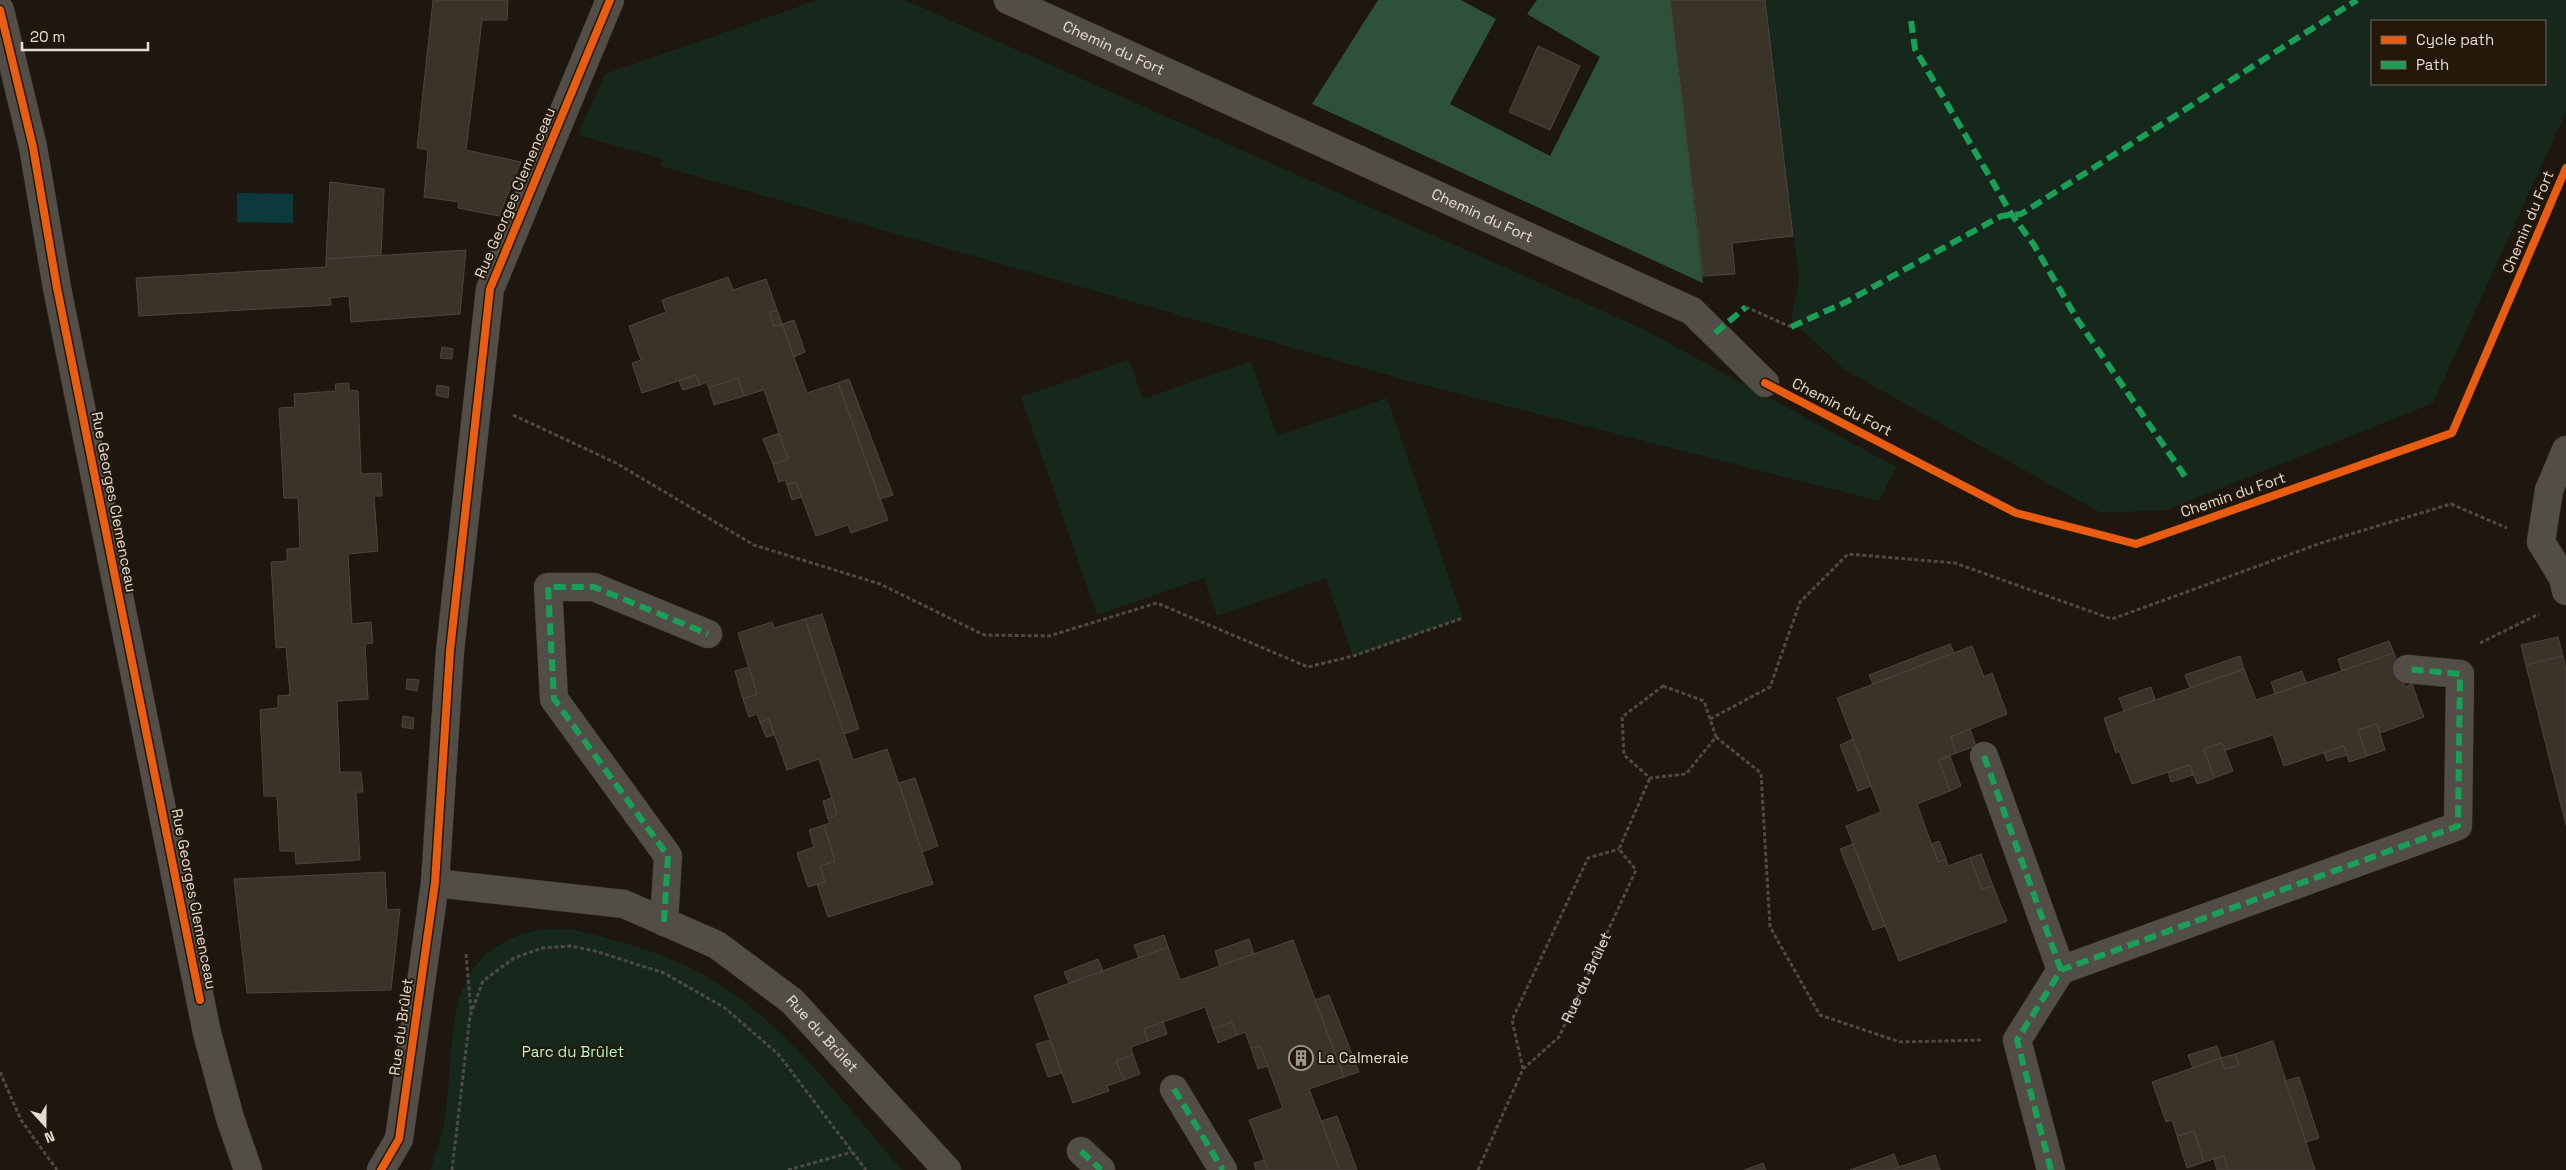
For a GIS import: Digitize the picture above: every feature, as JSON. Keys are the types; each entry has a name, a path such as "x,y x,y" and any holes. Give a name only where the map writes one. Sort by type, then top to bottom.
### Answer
{"street":[{"name":"Rue Georges Clemenceau","path":"435,883 450,651 490,289 610,0"},
{"name":"Chemin du Fort","path":"1008,0 1692,312 1765,383"},
{"name":"Rue Georges Clemenceau","path":"0,10 33,147 57,288 207,1033 230,1118 248,1170"},
{"path":"2565,582 2541,542 2549,490 2566,450"},
{"path":"664,922 668,856 554,699 548,587 594,587 708,634"},
{"path":"2051,1170 2017,1040 2061,970 2458,826 2460,674 2407,669"},
{"path":"1984,756 2061,970"},
{"name":"Rue du Brûlet","path":"381,1170 399,1139 435,883 624,904 717,945 792,1001 947,1170"},
{"path":"1174,1089 1223,1170"},
{"path":"1081,1151 1101,1170"}],"path":[{"path":"1746,307 1791,327"},
{"path":"478,398 616,464 754,545 880,584 984,635 1050,636 1157,603 1308,667 1353,656 1463,618"},
{"path":"1710,718 1770,687 1800,602 1848,554 1955,563 2112,619 2324,542 2451,504 2541,542"},
{"path":"2460,674 2468,649 2539,614 2565,582"},
{"path":"1716,737 1686,774 1650,778 1624,755 1622,717 1663,686 1704,701 1716,737 1761,773 1770,927 1820,1015 1900,1042 2017,1040"},
{"path":"1522,1068 1512,1020 1588,858 1619,849 1650,778"},
{"path":"452,1170 472,1012 483,981 514,958 542,948 570,946 595,951 664,973 725,1008 780,1055 866,1170"},
{"path":"466,954 472,1012"},
{"path":"0,1072 20,1120 57,1170"},
{"path":"788,1170 852,1152"}],"green space":[{"path":"818,0 903,0 916,5 1643,329 1896,467 1879,501 1405,380 660,166 662,159 578,135 605,74"},
{"path":"1378,0 1461,0 1496,19 1450,104 1550,156 1600,57 1527,14 1537,0 1670,0 1703,283 1312,104"},
{"path":"1765,0 2566,0 2566,112 2433,403 2166,510 2101,513 1845,370 1791,320 1799,280"},
{"path":"1129,360 1143,399 1251,361 1277,436 1387,398 1463,618 1353,656 1326,578 1217,616 1204,578 1097,615 1021,397"},
{"name":"Parc du Brûlet","path":"571,929 631,945 666,957 702,974 736,996 796,1048 902,1170 431,1170 444,1122 452,1035 457,1007 465,982 480,961 502,943 533,931"}],"water":[{"path":"237,193 293,194 293,223 237,222"}],"building":[{"path":"433,0 508,0 507,20 482,20 466,150 521,162 499,216 458,208 459,202 424,197 428,150 417,148"},
{"path":"1670,0 1765,0 1793,236 1732,243 1735,274 1703,276"},
{"path":"1538,46 1580,66 1550,130 1509,112"},
{"path":"330,182 384,189 381,255 326,259"},
{"path":"466,250 460,314 351,322 349,296 330,298 331,305 139,316 136,278 326,267 326,259"},
{"path":"728,277 733,290 766,279 777,310 769,313 774,326 782,324 807,393 838,383 888,520 851,533 848,525 816,536 796,482 787,485 785,480 779,482 773,464 788,459 764,390 744,396 738,378 709,388 706,382 700,385 696,375 642,393 632,363 641,360 629,326 666,312 662,300"},
{"path":"777,310 782,324 774,326 769,313"},
{"path":"794,320 805,352 794,357 782,324"},
{"path":"442,347 453,349 452,359 440,358"},
{"path":"696,375 700,385 683,390 679,381"},
{"path":"738,378 744,396 714,405 709,388"},
{"path":"849,379 893,495 880,499 838,383"},
{"path":"349,383 349,390 358,391 361,474 381,473 382,496 374,496 378,551 348,554 352,624 371,622 373,643 365,644 368,699 337,701 340,772 361,772 363,792 356,792 360,860 296,864 295,851 280,851 277,796 264,796 260,710 278,708 278,696 290,695 286,647 276,648 271,562 287,561 287,549 300,548 298,498 284,498 279,408 295,407 294,394 336,391 335,384"},
{"path":"437,385 449,387 448,398 436,395"},
{"path":"779,433 788,459 773,464 763,439"},
{"path":"796,482 802,497 792,500 787,485"},
{"path":"822,614 859,729 843,734 805,619"},
{"path":"805,619 853,760 887,749 933,884 828,917 817,884 825,882 820,866 835,861 824,825 830,823 828,819 837,814 819,759 787,770 769,719 760,722 757,714 749,717 743,699 757,694 738,633 772,622 774,628"},
{"path":"2558,637 2563,656 2526,665 2521,645"},
{"path":"2389,641 2394,653 2342,671 2338,659"},
{"path":"1950,644 1954,653 1873,684 1869,675"},
{"path":"1972,646 1984,677 1992,673 2007,714 1951,737 1956,753 1939,760 1950,791 1917,804 1938,862 1946,859 1948,866 1970,858 1982,889 1993,886 2007,921 1899,961 1846,826 1881,812 1837,698"},
{"path":"2394,653 2405,687 2412,684 2424,717 2380,733 2377,724 2358,730 2367,756 2349,762 2344,746 2284,766 2273,735 2226,750 2222,743 2204,749 2214,778 2207,781 2197,784 2190,765 2132,784 2119,751 2116,753 2104,718 2244,669 2256,700"},
{"path":"2240,656 2244,669 2190,688 2185,675"},
{"path":"2563,656 2566,670 2566,825 2526,665"},
{"path":"749,667 757,694 743,699 735,671"},
{"path":"2302,671 2306,683 2275,694 2271,682"},
{"path":"407,679 419,680 417,691 406,689"},
{"path":"2151,687 2155,700 2124,711 2119,698"},
{"path":"403,716 414,718 413,729 402,727"},
{"path":"769,719 774,735 766,737 760,722"},
{"path":"2377,724 2385,750 2367,756 2358,730"},
{"path":"1970,729 1976,746 1956,753 1951,737"},
{"path":"1853,739 1871,786 1858,791 1840,745"},
{"path":"2222,743 2233,771 2214,778 2204,749"},
{"path":"2344,746 2347,755 2327,761 2324,753"},
{"path":"1950,756 1961,786 1950,791 1939,760"},
{"path":"2190,765 2193,775 2171,782 2168,772"},
{"path":"915,778 938,846 922,852 899,783"},
{"path":"832,798 837,814 828,819 823,801"},
{"path":"824,825 835,861 820,866 825,882 808,887 797,853 814,847 809,830"},
{"path":"1939,841 1946,859 1938,862 1932,844"},
{"path":"1853,844 1885,926 1873,930 1840,849"},
{"path":"1981,854 1993,886 1982,889 1970,858"},
{"path":"385,872 387,910 400,909 391,990 247,993 234,879"},
{"path":"1164,935 1168,947 1139,958 1134,945"},
{"path":"1249,939 1254,954 1220,967 1215,951"},
{"name":"La Calmeraie","path":"1293,940 1344,1077 1309,1089 1340,1170 1268,1170 1249,1120 1283,1108 1260,1046 1251,1048 1245,1032 1237,1035 1232,1022 1213,1029 1205,1007 1144,1029 1148,1041 1131,1047 1133,1055 1116,1061 1124,1080 1107,1086 1109,1091 1073,1103 1034,996 1168,947 1180,980"},
{"path":"1098,959 1103,971 1069,983 1064,972"},
{"path":"1329,995 1359,1072 1344,1077 1315,1000"},
{"path":"1163,1022 1167,1034 1148,1041 1144,1029"},
{"path":"1232,1022 1237,1035 1218,1043 1213,1029"},
{"path":"1050,1040 1062,1073 1048,1077 1036,1044"},
{"path":"2273,1041 2315,1170 2228,1170 2224,1156 2204,1162 2194,1131 2177,1136 2172,1120 2166,1122 2152,1082 2221,1058 2225,1069 2239,1065 2235,1054"},
{"path":"1260,1046 1268,1066 1258,1069 1251,1048"},
{"path":"2217,1046 2221,1058 2193,1068 2188,1055"},
{"path":"2235,1054 2239,1065 2225,1069 2221,1058"},
{"path":"1133,1055 1140,1074 1124,1080 1116,1061"},
{"path":"2299,1077 2319,1138 2306,1142 2285,1081"},
{"path":"1337,1116 1357,1170 1340,1170 1321,1121"},
{"path":"2194,1131 2204,1162 2187,1168 2177,1136"},
{"path":"1894,1154 1899,1167 1892,1170 1850,1170"},
{"path":"1935,1155 1940,1170 1892,1170 1899,1167"},
{"path":"2224,1156 2228,1170 2217,1170 2214,1159"},
{"path":"1264,1160 1268,1170 1256,1170 1254,1163"},
{"path":"1763,1163 1766,1170 1744,1170"}],"marked path":[{"path":"1791,327 1846,302 2001,216 2021,214 2357,0"},
{"path":"1911,21 1915,49 2012,215 2034,245 2077,319 2186,478"},
{"path":"1715,333 1746,307"},
{"path":"664,922 668,856 554,699 548,587 594,587 708,634"},
{"path":"2051,1170 2017,1040 2061,970 2458,826 2460,674 2407,669"},
{"path":"1984,756 2061,970"},
{"path":"1174,1089 1223,1170"},
{"path":"1081,1151 1101,1170"}],"cycle path":[{"path":"381,1170 399,1139 435,883 450,651 490,289 610,0"},
{"path":"0,10 33,147 57,288 200,1000"},
{"path":"1765,383 2016,513 2136,544 2452,433 2566,168"}],"place":[{"name":"La Calmeraie","path":"1301,1058"}]}
